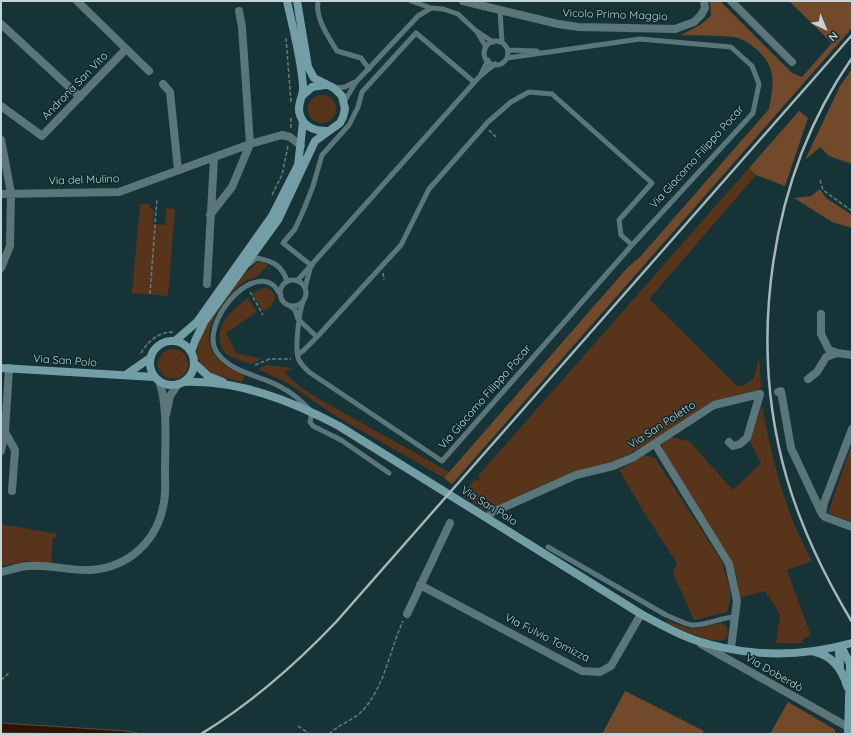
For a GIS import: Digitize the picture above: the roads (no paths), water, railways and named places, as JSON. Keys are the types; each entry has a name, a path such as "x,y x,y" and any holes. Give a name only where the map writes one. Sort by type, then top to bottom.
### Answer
{"main road":[{"path":"191,352 175,337 197,322 272,216 298,165 303,122 299,109 304,87 288,1"},
{"path":"181,383 191,374 194,363 191,352 194,341 204,322 278,220 306,164 310,149 315,141 340,123 344,116 344,102 342,96 334,88 325,85 314,78 308,67 297,1"},
{"path":"302,96 312,87 325,85"},
{"path":"303,122 314,130 327,131"},
{"name":"Via San Polo","path":"127,374 150,358 159,345 175,337"},
{"path":"150,358 151,371 157,379"},
{"name":"Via San Polo","path":"194,363 208,376 234,386 266,394 312,412 339,426 641,614 690,637 707,644 755,652 787,654 812,652 852,643"},
{"name":"Via San Polo","path":"5,368 110,376 127,374 157,379 172,385 181,383 234,386"},
{"path":"841,646 840,666 849,693"},
{"path":"841,646 851,661 848,731"},
{"path":"812,652 826,655 840,666"}],"street":[{"path":"77,1 149,71"},
{"name":"Vicolo Primo Maggio","path":"463,1 500,11 558,24 579,27 675,29 694,22 703,12 704,1"},
{"path":"731,1 792,62"},
{"path":"210,215 232,188 250,144 242,26 239,11"},
{"path":"1,24 80,97"},
{"name":"Androna San Vito","path":"1,106 42,136 126,49"},
{"path":"164,84 170,92 178,170"},
{"name":"Via del Mulino","path":"1,194 119,192 250,144 282,135 290,137 301,146"},
{"path":"1,140 11,193 10,246 1,268"},
{"path":"207,284 214,158"},
{"path":"821,314 821,334 829,350 837,353 852,354"},
{"path":"808,379 817,372 826,357 837,353"},
{"path":"1,451 5,432 5,368"},
{"path":"1,572 28,566 84,570 104,568 126,560 143,547 158,524 164,500 165,419 163,396 157,379"},
{"path":"165,419 170,396 181,383"},
{"path":"778,392 781,391 791,448 822,514 825,517 852,527"},
{"name":"Via San Poletto","path":"491,513 576,475 613,466 634,457 714,405 760,394 748,438 740,444 733,446 729,442"},
{"path":"822,514 824,503 852,429"},
{"path":"5,432 15,450 12,491"},
{"path":"655,444 730,564 737,601 731,648"},
{"path":"407,614 450,523"},
{"name":"Via Fulvio Tomizza","path":"420,585 582,671 600,672 611,666 641,614"},
{"name":"Via Doberdò","path":"690,637 848,731"}],"lane":[{"path":"411,1 431,8 443,9 458,14 475,30 493,42 502,42"},
{"path":"318,2 317,8 326,34 337,51 361,58 369,68"},
{"path":"344,102 356,82 418,16 431,8"},
{"path":"500,11 502,42 508,50 507,58"},
{"path":"475,30 486,47 485,54 488,60 495,64"},
{"path":"312,266 283,243 295,229 304,209 314,186 322,155 349,125 358,107 362,92 416,33 474,82"},
{"name":"Via Giacomo Filippo Pocar","path":"297,281 312,266 474,82 495,64 502,63 507,58 640,39 731,47 752,66 759,84 753,112 632,245 442,461 327,386 309,372 298,357 401,246 428,189 485,126 511,102 529,92 552,94 652,183 619,220 621,235 632,245"},
{"path":"486,47 493,42"},
{"path":"508,50 546,52"},
{"name":"Via Giacomo Filippo Pocar","path":"480,76 488,60"},
{"path":"334,88 345,87 356,82"},
{"path":"241,272 249,263 257,258 269,261 280,267 285,272 287,282"},
{"name":"Via Giacomo Filippo Pocar","path":"298,319 299,309 306,295 305,288 312,266"},
{"path":"298,357 298,319 295,310 282,300 281,295 273,285 256,281 246,286 219,314 214,326 212,338 215,350 221,358 236,368 279,386 301,400 312,412 310,422 313,426 341,440 388,473"},
{"path":"281,295 282,287 287,282 297,281 305,288"},
{"path":"290,306 297,306 303,302"},
{"path":"298,319 317,336"},
{"path":"548,547 666,615 680,621 692,625 728,617 735,617"}],"railway":[{"path":"201,734 238,709 289,668 336,622 852,35"},
{"path":"852,58 824,105 801,155 784,207 773,261 768,317 769,372 775,426 787,479 800,517 815,553 852,622"}]}
